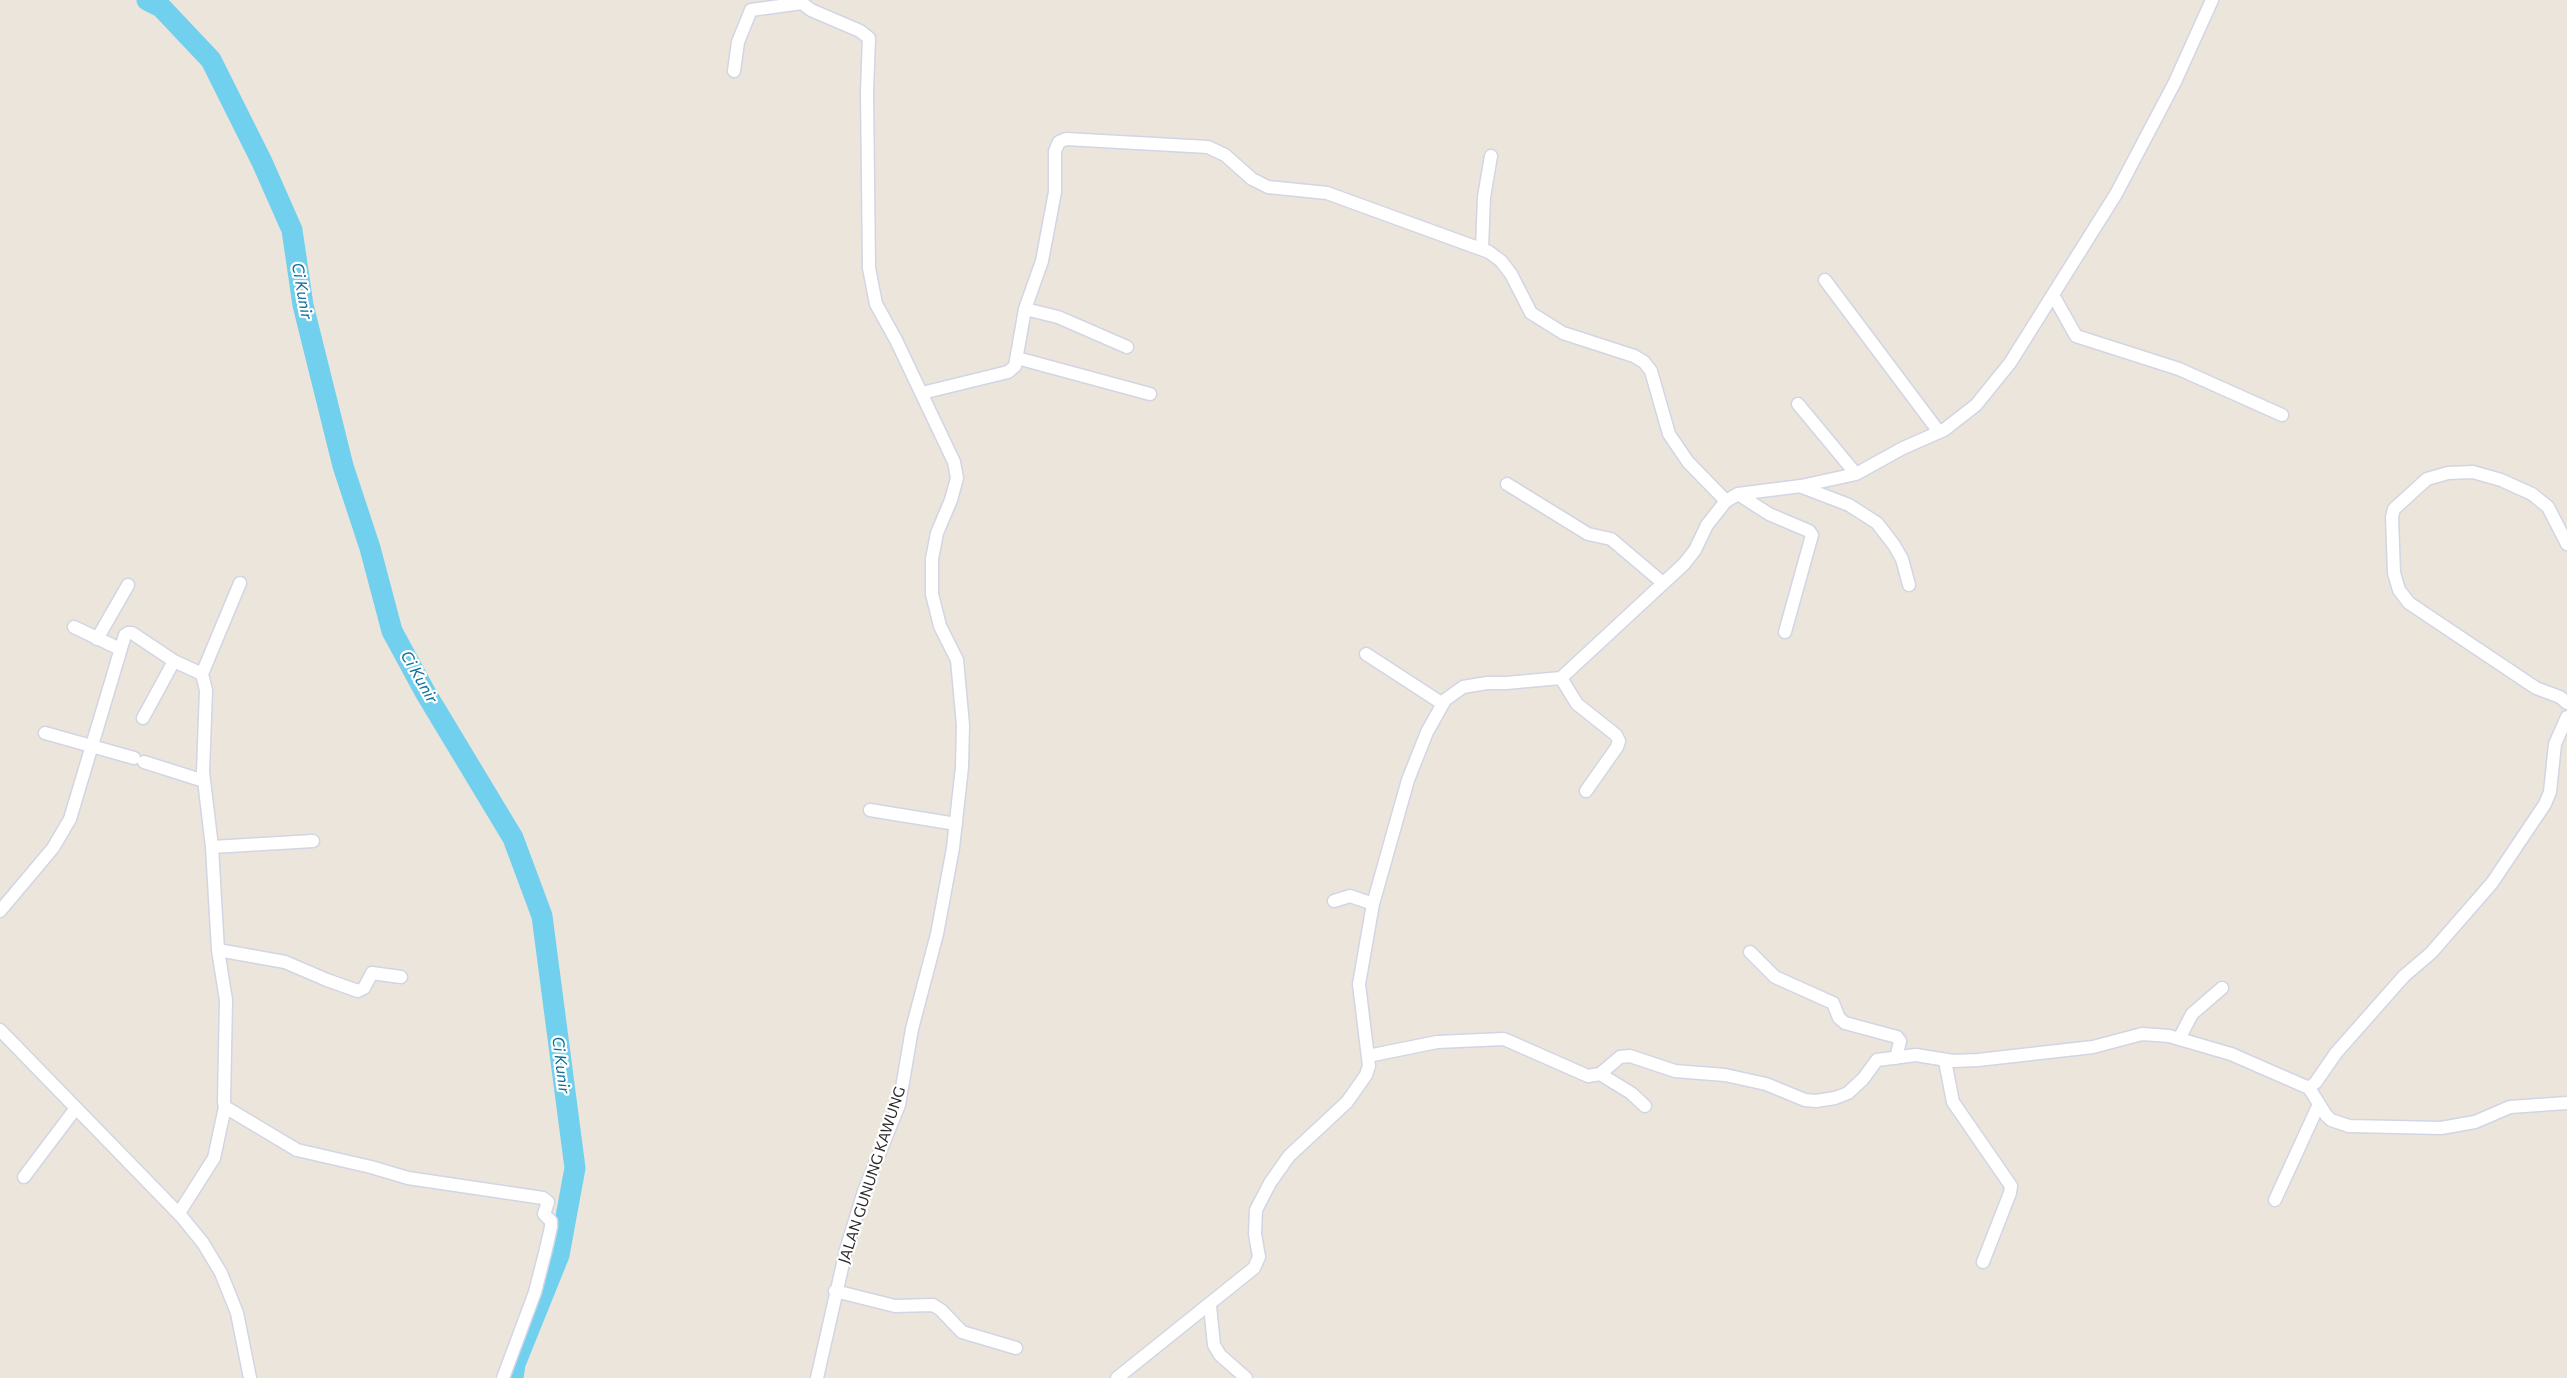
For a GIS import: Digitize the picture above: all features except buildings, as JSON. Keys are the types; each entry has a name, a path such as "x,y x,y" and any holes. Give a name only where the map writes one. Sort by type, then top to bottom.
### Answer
{"street":[{"path":"1117,1378 1210,1306 1254,1268 1259,1257 1255,1234 1256,1210 1262,1196 1289,1156 1320,1129 1354,1093 1366,1075 1369,1066 1359,984 1373,904 1408,780 1427,732 1443,704 1463,686 1487,682 1506,683 1561,678 1664,584 1695,550 1707,525 1726,501 1738,494 1801,486 1856,474 1903,448 1940,432 1976,406 2010,363 2130,170 2175,82 2212,0"},
{"path":"734,71 738,42 751,10 800,2"},
{"name":"JALAN GUNUNG KAWUNG","path":"800,2 811,10 860,31 869,38 866,91 869,268 876,304 922,393 954,462 956,478 951,500 937,534 932,559 932,594 940,626 957,660 961,686 963,725 956,824 937,934 912,1029 899,1105 864,1191 836,1292 817,1378"},
{"path":"922,393 1008,372 1013,369 1017,358 1025,308 1042,261 1055,192 1055,150 1058,143 1064,140 1208,147 1225,155 1252,179 1268,187 1327,193 1482,249 1501,262 1511,274 1531,313 1539,319 1563,333 1634,356 1644,362 1651,371 1669,434 1688,462 1726,501"},
{"path":"1482,249 1484,197 1491,156"},
{"path":"1826,280 1940,432"},
{"path":"2054,295 2076,336 2179,369 2282,415"},
{"path":"1025,308 1058,317 1127,347"},
{"path":"1017,358 1150,394"},
{"path":"1798,404 1856,474"},
{"path":"2567,544 2548,507 2532,494 2501,480 2473,472 2448,473 2427,479 2394,510 2392,517 2394,573 2400,590 2409,603 2536,688 2560,697 2567,703"},
{"path":"1507,484 1588,534 1611,539 1664,584"},
{"path":"1801,486 1850,505 1877,523 1898,552 1909,585"},
{"path":"1738,494 1769,514 1809,531 1812,535 1785,632"},
{"path":"179,1213 214,1158 226,1107 224,1102 226,1000 218,950 212,847 204,782 206,690 202,674 240,583"},
{"path":"97,639 128,585"},
{"path":"74,627 120,649"},
{"path":"0,911 35,872 61,836 70,819 125,636 128,633 132,633 174,661 202,674"},
{"path":"1366,654 1443,704"},
{"path":"143,718 174,661"},
{"path":"1561,678 1577,704 1616,735 1619,741 1617,747 1586,791"},
{"path":"2309,1088 2316,1082 2336,1053 2404,976 2430,953 2492,884 2545,804 2550,792 2555,744 2567,717"},
{"path":"44,733 139,760 204,782"},
{"path":"870,810 956,824"},
{"path":"212,847 313,841"},
{"path":"1334,901 1350,896 1373,904"},
{"path":"218,950 285,962 358,991 364,988 372,973 401,977"},
{"path":"1750,952 1780,979 1833,1003 1839,1018 1845,1023 1897,1037 1900,1041 1896,1058"},
{"path":"2179,1038 2192,1014 2222,988"},
{"path":"0,1030 179,1213 204,1243 221,1273 237,1313 250,1378"},
{"path":"1600,1074 1620,1057 1630,1056 1675,1071 1725,1075 1766,1084 1806,1100 1816,1101 1835,1098 1848,1093 1863,1080 1877,1060 1916,1055 1945,1060 1978,1060 2093,1047 2142,1034 2179,1038 2231,1054 2309,1088 2326,1116 2340,1124 2426,1129 2467,1124 2517,1106 2567,1103"},
{"path":"1368,1056 1437,1042 1504,1039 1583,1075 1600,1074 1631,1093 1645,1106"},
{"path":"1945,1060 1953,1102 2011,1186 2010,1194 1983,1262"},
{"path":"2275,1200 2319,1104"},
{"path":"226,1107 297,1150 371,1167 408,1178 543,1198 548,1202 544,1214 551,1222 551,1228 546,1249 534,1292 504,1378"},
{"path":"24,1178 76,1108"},
{"path":"836,1292 895,1306 933,1305 941,1310 962,1332 1016,1348"},
{"path":"1210,1306 1214,1345 1220,1355 1246,1378"}],"waterway":[{"name":"Ci Kunir","path":"147,0 161,7 211,60 262,162 292,230 303,305 343,466 370,548 392,631 425,692 513,838 542,916 575,1168 559,1255 515,1364 513,1378"}]}
